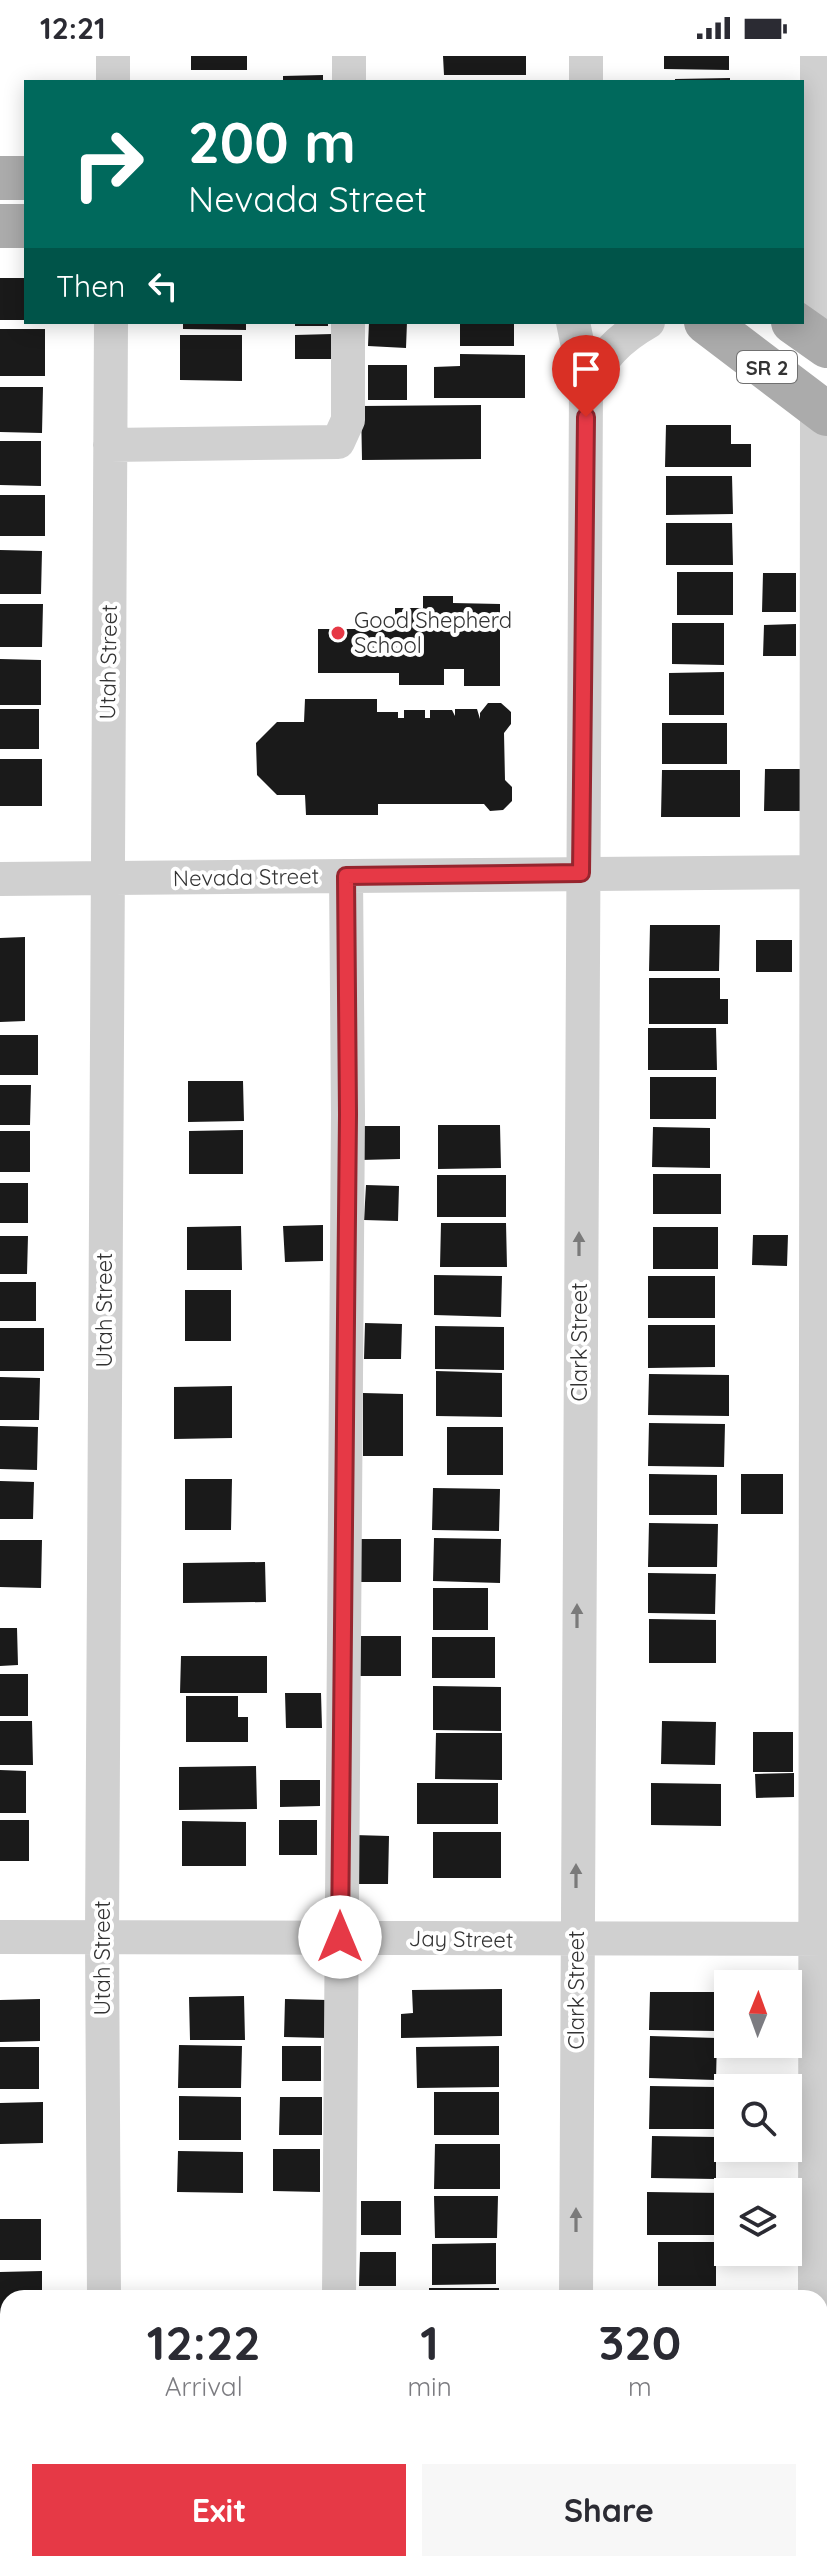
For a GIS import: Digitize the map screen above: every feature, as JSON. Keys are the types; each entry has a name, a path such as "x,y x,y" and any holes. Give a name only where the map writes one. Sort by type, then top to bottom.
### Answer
{"main road":[{"path":"0,178 24,178"},
{"path":"0,226 24,226"},
{"name":"SR 2","path":"709,324 822,411"}],"street":[{"path":"113,56 113,80"},
{"path":"349,56 349,80"},
{"path":"586,56 586,80"},
{"path":"812,336 817,56"},
{"name":"Utah Street","path":"104,2290 102,1935 111,324"},
{"path":"110,445 338,442 348,420 348,324"},
{"name":"Clark Street","path":"573,324 586,387 581,873 576,2290"},
{"path":"586,387 602,358 627,333 644,324"},
{"path":"815,2290 822,1939 822,411"},
{"name":"Nevada Street","path":"0,879 822,872"},
{"path":"339,2290 348,1114 346,876"},
{"name":"Jay Street","path":"0,1937 822,1939"}],"building":[{"path":"191,56 247,56 247,70 191,70"},
{"path":"443,56 526,56 526,75 444,75"},
{"path":"664,56 729,56 729,70 664,69"},
{"path":"323,75 323,80 283,80 283,76"},
{"path":"730,78 730,80 675,80"},
{"path":"0,278 24,278 24,320 0,320"},
{"path":"183,324 246,324 246,330 183,329"},
{"path":"295,324 328,324 328,326"},
{"path":"369,324 407,324 406,348 368,346"},
{"path":"460,324 514,324 514,346 460,346"},
{"path":"0,329 45,329 45,376 0,376"},
{"path":"332,334 332,359 295,359 295,335"},
{"path":"180,335 242,335 242,381 180,380"},
{"path":"460,354 525,355 525,398 434,398 434,367 460,366"},
{"path":"368,365 407,365 407,400 368,400"},
{"path":"0,387 43,387 42,433 0,432"},
{"path":"481,405 481,459 362,460 361,406"},
{"path":"666,425 731,425 731,444 751,444 751,467 665,467"},
{"path":"0,441 41,441 41,486 0,485"},
{"path":"666,476 732,476 733,514 666,515"},
{"path":"0,495 45,495 45,536 0,536"},
{"path":"666,523 732,523 733,565 666,565"},
{"path":"0,550 42,551 41,594 0,594"},
{"path":"677,572 733,572 733,615 677,615"},
{"path":"763,573 796,573 796,612 762,612"},
{"path":"423,596 453,596 453,603 500,604 500,686 464,686 464,669 444,669 444,685 399,685 399,673 318,673 318,629 384,629 384,623 395,623 395,608 423,608"},
{"path":"0,604 43,604 42,647 0,647"},
{"path":"672,623 724,623 724,665 672,664"},
{"path":"796,624 796,656 763,656 764,625"},
{"path":"0,659 41,660 41,705 0,705"},
{"path":"724,672 724,715 669,715 669,673"},
{"path":"305,699 377,699 377,712 398,712 398,718 404,718 404,710 425,710 425,718 430,718 430,710 452,710 455,716 455,709 477,709 480,719 480,713 488,703 501,703 511,712 511,724 504,733 505,780 512,787 512,801 503,810 490,811 484,804 378,804 378,815 306,815 305,795 277,795 257,775 256,743 277,722 304,722"},
{"path":"0,709 39,709 39,749 0,749"},
{"path":"662,723 727,723 727,764 662,764"},
{"path":"0,759 42,759 42,806 0,806"},
{"path":"765,769 801,769 801,811 764,811"},
{"path":"662,770 740,770 740,817 661,817"},
{"path":"650,925 720,925 719,971 649,971"},
{"path":"25,937 25,1021 0,1022 0,938"},
{"path":"756,940 792,940 792,972 756,972"},
{"path":"649,978 720,978 720,999 728,999 728,1024 649,1024"},
{"path":"648,1028 716,1028 717,1070 648,1070"},
{"path":"0,1035 38,1035 38,1075 0,1075"},
{"path":"650,1077 716,1077 716,1119 650,1119"},
{"path":"188,1081 243,1081 244,1121 188,1122"},
{"path":"0,1085 31,1085 30,1125 0,1125"},
{"path":"438,1125 500,1125 501,1168 438,1169"},
{"path":"360,1126 400,1126 400,1159 361,1160"},
{"path":"653,1127 710,1128 710,1168 652,1167"},
{"path":"243,1130 243,1174 189,1174 189,1131"},
{"path":"0,1131 30,1131 30,1172 0,1172"},
{"path":"653,1174 721,1174 721,1214 653,1214"},
{"path":"437,1175 506,1175 506,1217 437,1217"},
{"path":"0,1183 28,1183 28,1223 0,1223"},
{"path":"366,1185 399,1186 398,1221 364,1220"},
{"path":"441,1223 506,1223 507,1267 440,1267"},
{"path":"323,1225 323,1261 285,1262 283,1226"},
{"path":"241,1226 242,1270 187,1270 187,1227"},
{"path":"653,1227 718,1227 718,1269 653,1269"},
{"path":"753,1235 788,1235 787,1266 752,1265"},
{"path":"0,1236 28,1236 27,1274 0,1274"},
{"path":"434,1275 502,1276 501,1317 434,1315"},
{"path":"648,1276 715,1276 715,1318 648,1318"},
{"path":"0,1282 36,1282 36,1321 0,1321"},
{"path":"185,1290 231,1290 231,1341 185,1341"},
{"path":"365,1323 402,1324 401,1359 364,1359"},
{"path":"648,1325 715,1325 715,1367 648,1368"},
{"path":"435,1326 504,1327 504,1370 435,1369"},
{"path":"0,1328 44,1328 44,1371 0,1371"},
{"path":"436,1371 502,1373 502,1417 436,1416"},
{"path":"649,1374 729,1375 729,1416 648,1415"},
{"path":"0,1377 40,1378 39,1420 0,1420"},
{"path":"232,1386 232,1438 174,1439 174,1387"},
{"path":"363,1393 403,1394 403,1456 363,1456"},
{"path":"649,1423 725,1424 724,1467 648,1466"},
{"path":"0,1426 38,1427 37,1470 0,1469"},
{"path":"447,1427 503,1427 503,1475 447,1475"},
{"path":"649,1474 717,1475 717,1515 649,1515"},
{"path":"741,1474 783,1474 783,1514 741,1514"},
{"path":"185,1479 232,1479 231,1530 185,1530"},
{"path":"0,1481 34,1482 33,1519 0,1519"},
{"path":"433,1488 500,1489 499,1531 432,1530"},
{"path":"649,1523 718,1524 717,1567 648,1567"},
{"path":"434,1538 501,1539 500,1583 433,1581"},
{"path":"359,1539 401,1539 401,1582 358,1582"},
{"path":"0,1540 42,1540 41,1588 0,1587"},
{"path":"265,1562 266,1602 183,1603 183,1563"},
{"path":"648,1573 716,1574 715,1614 648,1613"},
{"path":"433,1588 488,1588 488,1630 433,1630"},
{"path":"649,1619 716,1620 716,1663 649,1663"},
{"path":"0,1628 17,1628 18,1665 0,1666"},
{"path":"360,1636 401,1636 401,1676 359,1676"},
{"path":"432,1637 495,1637 495,1678 432,1678"},
{"path":"181,1656 267,1656 267,1693 180,1693"},
{"path":"0,1674 28,1674 28,1716 0,1716"},
{"path":"433,1686 501,1687 501,1731 433,1730"},
{"path":"285,1693 321,1693 322,1728 286,1728"},
{"path":"186,1696 238,1696 238,1717 248,1717 248,1742 186,1742"},
{"path":"0,1721 32,1721 33,1765 0,1765"},
{"path":"662,1721 716,1722 715,1765 661,1764"},
{"path":"753,1732 793,1732 793,1772 753,1772"},
{"path":"436,1733 502,1733 502,1780 435,1779"},
{"path":"256,1766 257,1809 179,1810 179,1767"},
{"path":"0,1770 26,1771 26,1813 0,1813"},
{"path":"794,1773 794,1797 756,1798 755,1774"},
{"path":"280,1780 320,1780 320,1806 280,1807"},
{"path":"417,1783 498,1783 498,1824 417,1824"},
{"path":"651,1783 721,1784 721,1826 651,1825"},
{"path":"0,1820 29,1820 29,1861 0,1861"},
{"path":"279,1820 317,1820 317,1855 279,1855"},
{"path":"182,1821 246,1822 246,1866 182,1866"},
{"path":"433,1832 501,1832 501,1878 433,1878"},
{"path":"354,1835 389,1836 388,1884 353,1884"},
{"path":"502,1989 502,2036 401,2038 401,2014 413,2013 412,1990"},
{"path":"650,1992 714,1992 714,2031 649,2030"},
{"path":"244,1996 245,2040 190,2040 189,1997"},
{"path":"40,1999 40,2041 0,2042 0,2000"},
{"path":"285,1999 328,2000 327,2038 284,2037"},
{"path":"650,2036 714,2038 714,2058 717,2058 714,2080 649,2078"},
{"path":"179,2045 242,2046 241,2088 178,2088"},
{"path":"282,2046 321,2046 321,2081 282,2081"},
{"path":"499,2046 499,2087 417,2088 416,2047"},
{"path":"0,2047 39,2047 39,2089 0,2089"},
{"path":"650,2086 714,2087 714,2129 649,2129"},
{"path":"434,2092 499,2092 499,2135 434,2135"},
{"path":"179,2096 241,2097 241,2140 179,2140"},
{"path":"280,2097 322,2097 322,2135 279,2135"},
{"path":"43,2102 43,2143 0,2144 0,2103"},
{"path":"652,2136 714,2137 716,2178 651,2178"},
{"path":"435,2144 500,2144 500,2189 434,2189"},
{"path":"273,2149 320,2149 320,2192 273,2191"},
{"path":"178,2151 243,2152 243,2193 177,2192"},
{"path":"647,2192 714,2193 714,2235 647,2235"},
{"path":"434,2196 498,2196 497,2238 435,2238"},
{"path":"361,2201 401,2201 401,2235 361,2235"},
{"path":"0,2219 41,2219 41,2260 0,2260"},
{"path":"658,2242 714,2242 716,2286 658,2286"},
{"path":"496,2243 496,2284 432,2285 432,2244"},
{"path":"360,2252 396,2252 396,2286 359,2286"},
{"path":"42,2271 42,2290 0,2290 0,2272"},
{"path":"429,2288 499,2288 499,2290"}],"place":[{"name":"Good Shepherd School","path":"338,633"}],"route":[{"path":"340,1937 348,1114 346,876 581,873 586,417"}]}
